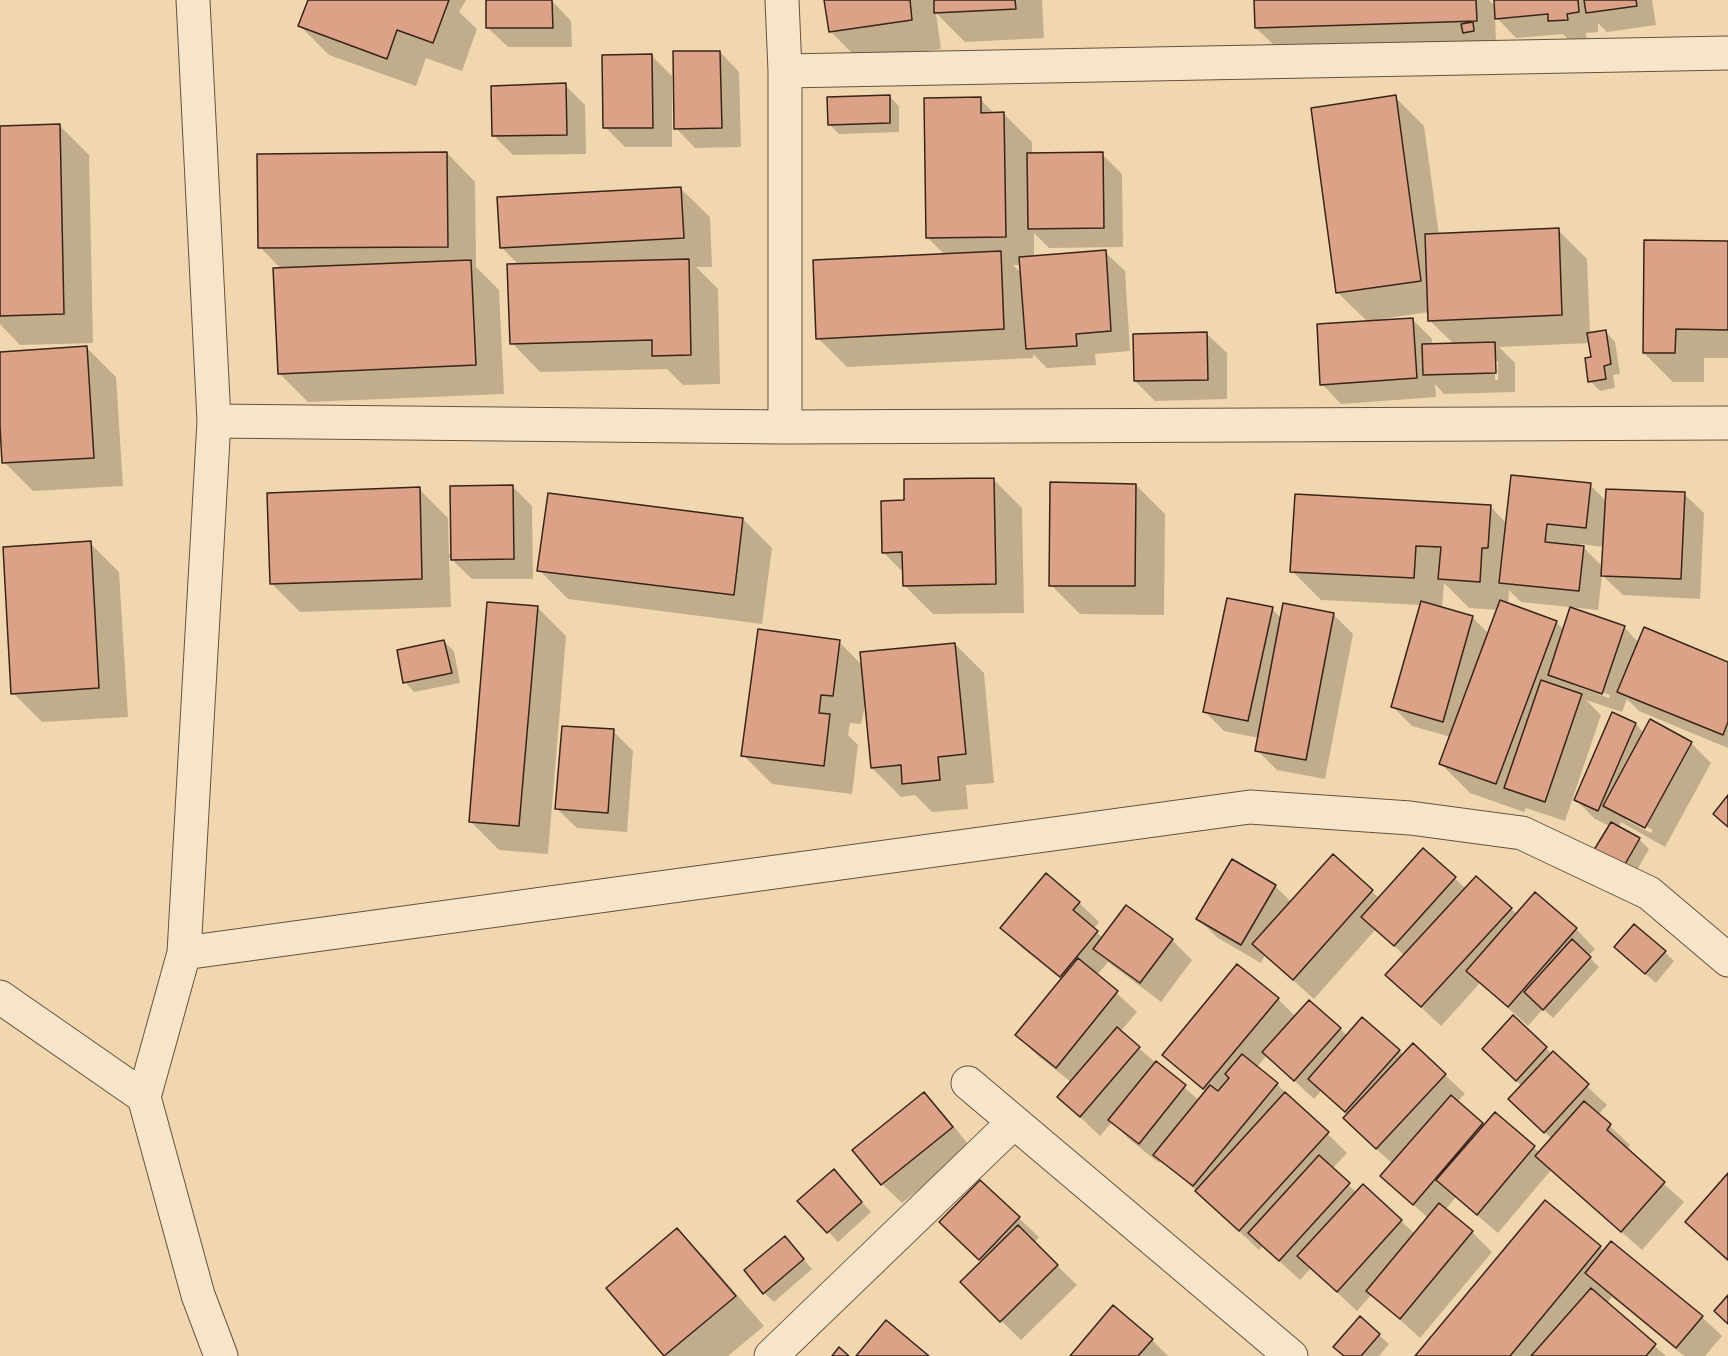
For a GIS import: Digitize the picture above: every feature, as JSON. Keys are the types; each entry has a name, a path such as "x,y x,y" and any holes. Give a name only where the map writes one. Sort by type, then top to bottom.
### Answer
{"street":[{"path":"193,0 214,421 184,954 144,1097 198,1295 221,1356"},
{"path":"782,0 785,427"},
{"path":"784,71 1728,53"},
{"path":"214,421 785,427 1728,423"},
{"path":"184,954 1250,807 1410,818 1522,833 1649,893 1728,960"},
{"path":"0,997 144,1097"},
{"path":"968,1083 1291,1356"},
{"path":"771,1356 1014,1122"}],"building":[{"path":"308,0 449,0 433,43 397,30 387,59 298,26"},
{"path":"486,0 552,0 553,28 486,28"},
{"path":"824,0 910,0 912,20 829,32"},
{"path":"934,0 1015,0 1016,9 934,13"},
{"path":"1254,0 1476,0 1477,21 1255,28"},
{"path":"1494,0 1578,0 1579,12 1567,14 1568,20 1548,21 1548,14 1495,19"},
{"path":"1584,0 1636,0 1637,6 1586,13"},
{"path":"1473,22 1474,31 1463,33 1461,24"},
{"path":"673,51 720,51 722,128 674,129"},
{"path":"652,54 653,128 603,128 602,55"},
{"path":"566,83 567,135 492,136 491,86"},
{"path":"890,95 890,123 828,125 827,97"},
{"path":"1396,95 1421,281 1336,293 1311,108"},
{"path":"981,97 981,113 1004,112 1006,237 926,238 924,98"},
{"path":"60,124 64,314 0,316 0,126"},
{"path":"447,152 448,247 258,248 257,154"},
{"path":"1103,152 1104,228 1028,229 1027,153"},
{"path":"681,187 684,238 500,248 497,197"},
{"path":"1559,228 1562,315 1428,321 1425,234"},
{"path":"1644,240 1728,241 1728,330 1676,329 1675,353 1643,353"},
{"path":"1106,250 1111,331 1076,334 1077,346 1026,349 1019,257"},
{"path":"1001,251 1004,329 816,339 813,260"},
{"path":"689,259 691,355 652,356 652,340 510,344 507,264"},
{"path":"471,260 476,365 278,374 273,268"},
{"path":"1413,318 1417,378 1320,385 1317,324"},
{"path":"1606,330 1611,364 1604,366 1606,379 1588,382 1585,358 1591,357 1587,333"},
{"path":"1207,332 1208,380 1134,381 1133,334"},
{"path":"1495,342 1496,373 1423,375 1422,344"},
{"path":"87,346 94,458 2,463 0,352"},
{"path":"1511,475 1591,483 1586,528 1547,524 1545,542 1584,546 1579,591 1499,583"},
{"path":"994,478 996,584 903,586 902,552 882,553 881,501 904,500 904,479"},
{"path":"1050,482 1136,484 1135,586 1049,586"},
{"path":"513,485 514,559 451,560 450,486"},
{"path":"420,487 422,579 270,584 267,493"},
{"path":"1606,489 1685,492 1681,579 1601,576"},
{"path":"548,493 743,518 734,595 537,571"},
{"path":"1295,494 1491,505 1488,548 1482,548 1480,582 1438,579 1441,547 1416,546 1414,578 1290,572"},
{"path":"91,541 99,688 11,694 3,547"},
{"path":"1227,598 1273,607 1248,721 1203,712"},
{"path":"1500,600 1557,621 1496,784 1439,764"},
{"path":"1421,601 1473,616 1443,722 1391,707"},
{"path":"487,602 538,606 519,826 469,822"},
{"path":"1283,603 1334,613 1306,760 1255,751"},
{"path":"1570,607 1625,626 1602,694 1548,675"},
{"path":"1644,627 1728,662 1728,722 1723,735 1617,692"},
{"path":"758,629 840,640 833,696 821,695 819,713 830,714 824,766 741,756"},
{"path":"444,640 452,673 403,683 397,650"},
{"path":"955,643 966,754 938,757 940,780 902,784 901,765 871,768 860,652"},
{"path":"1541,680 1582,694 1545,802 1504,788"},
{"path":"1612,712 1636,723 1598,811 1574,800"},
{"path":"1650,719 1692,742 1645,828 1603,806"},
{"path":"562,726 614,729 608,813 555,809"},
{"path":"1728,795 1728,827 1713,814"},
{"path":"1611,822 1640,838 1624,866 1594,850"},
{"path":"1423,848 1456,877 1394,946 1361,917"},
{"path":"1333,854 1373,890 1293,980 1252,944"},
{"path":"1232,859 1276,885 1241,945 1196,919"},
{"path":"1046,873 1080,902 1073,910 1098,931 1060,977 1000,928"},
{"path":"1476,876 1512,908 1421,1007 1385,975"},
{"path":"1535,892 1577,928 1508,1007 1466,971"},
{"path":"1126,905 1173,939 1140,983 1093,949"},
{"path":"1634,924 1666,951 1645,974 1614,947"},
{"path":"1572,939 1591,957 1543,1010 1524,992"},
{"path":"1078,958 1118,991 1056,1068 1015,1035"},
{"path":"1237,964 1279,998 1203,1089 1162,1055"},
{"path":"1309,1000 1341,1028 1294,1081 1262,1052"},
{"path":"1513,1015 1547,1047 1516,1081 1482,1049"},
{"path":"1362,1017 1400,1050 1345,1112 1308,1079"},
{"path":"1117,1027 1140,1047 1080,1117 1057,1097"},
{"path":"1413,1043 1446,1074 1376,1149 1343,1118"},
{"path":"1553,1051 1589,1084 1544,1133 1508,1099"},
{"path":"1242,1054 1278,1083 1193,1186 1153,1155 1210,1085 1218,1091 1229,1078 1225,1074"},
{"path":"1156,1061 1186,1085 1139,1144 1108,1120"},
{"path":"924,1092 953,1127 881,1185 852,1150"},
{"path":"1285,1092 1329,1132 1239,1231 1195,1191"},
{"path":"1451,1095 1483,1123 1413,1205 1380,1176"},
{"path":"1584,1101 1611,1124 1607,1130 1665,1182 1621,1232 1535,1156"},
{"path":"1495,1112 1535,1146 1477,1215 1436,1180"},
{"path":"1319,1155 1350,1183 1279,1261 1248,1233"},
{"path":"834,1169 862,1202 827,1233 797,1201"},
{"path":"1728,1173 1728,1260 1685,1222"},
{"path":"980,1180 1020,1217 979,1260 939,1222"},
{"path":"1363,1184 1402,1220 1337,1292 1297,1256"},
{"path":"1545,1200 1601,1246 1510,1356 1415,1356"},
{"path":"1439,1203 1473,1231 1400,1319 1366,1291"},
{"path":"1018,1225 1058,1265 1000,1322 960,1282"},
{"path":"677,1228 736,1296 664,1356 606,1288"},
{"path":"785,1236 804,1259 763,1294 744,1270"},
{"path":"1611,1241 1703,1316 1676,1348 1585,1273"},
{"path":"1591,1288 1656,1344 1646,1356 1531,1356"},
{"path":"1728,1295 1728,1324 1714,1311"},
{"path":"1113,1305 1153,1339 1138,1356 1070,1356"},
{"path":"1360,1316 1380,1334 1361,1356 1344,1356 1333,1347"},
{"path":"886,1320 929,1356 856,1356"},
{"path":"839,1347 849,1356 832,1356"}]}
